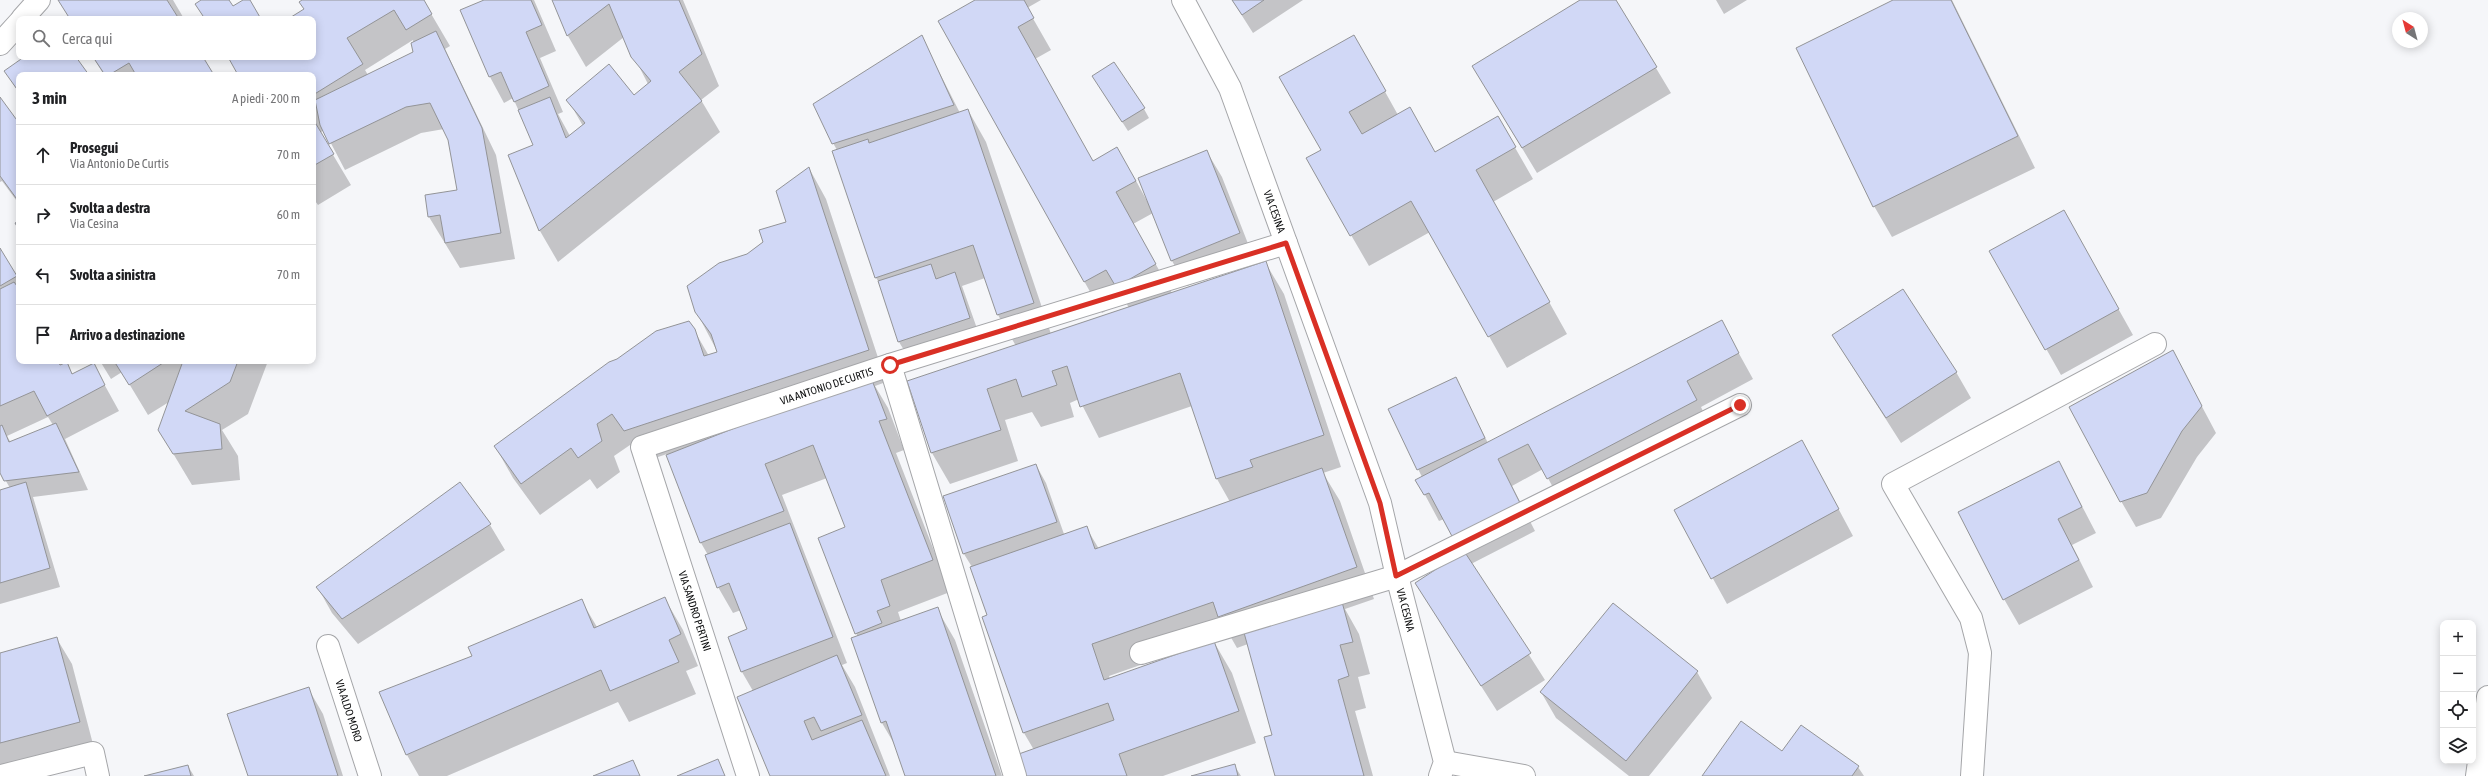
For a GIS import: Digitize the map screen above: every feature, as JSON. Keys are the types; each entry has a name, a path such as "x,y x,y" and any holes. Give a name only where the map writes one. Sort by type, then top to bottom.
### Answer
{"street":[{"path":"25,16 39,0"},
{"name":"VIA CESINA","path":"1183,0 1230,88 1380,503 1442,769"},
{"path":"0,44 16,25"},
{"name":"VIA ANTONIO DE CURTIS","path":"642,447 890,365 1286,243"},
{"path":"1972,776 1980,653 1970,618 1892,484 2154,344"},
{"path":"890,365 1015,776"},
{"path":"1141,653 1396,576 1740,405"},
{"name":"VIA SANDRO PERTINI","path":"642,447 748,776"},
{"name":"VIA ALDO MORO","path":"328,646 370,776"},
{"path":"2477,776 2488,697"},
{"path":"2,776 92,753 98,776"},
{"path":"1442,769 1524,776"}],"building":[{"path":"58,0 167,0 177,16 68,16"},
{"path":"201,0 229,0 233,6 243,0 250,0 259,16 203,16 195,4"},
{"path":"302,0 424,0 432,14 406,30 394,10 347,38 363,64 316,93 316,72 236,72 230,60 316,60 316,16 293,16 304,9 299,2"},
{"path":"484,0 531,0 542,25 526,32 549,86 514,102 501,72 489,77 460,10"},
{"path":"552,0 679,0 702,54 679,72 702,101 539,231 508,155 533,145 518,110 550,97 566,138 585,123 566,100 609,64 634,95 651,81 631,57 609,4 567,36"},
{"path":"975,0 1024,0 1034,18 1018,27 1093,161 1117,147 1136,181 1116,192 1156,264 1116,287 1106,270 1084,282 938,21"},
{"path":"1232,0 1264,0 1242,15"},
{"path":"1580,0 1616,0 1657,67 1522,148 1472,66"},
{"path":"1893,0 1951,0 2018,136 1873,207 1796,48"},
{"path":"436,31 482,128 501,233 445,243 440,215 428,217 425,195 457,190 448,140 430,103 406,107 329,144 320,125 316,100 413,52 411,43"},
{"path":"922,35 954,105 832,144 813,104"},
{"path":"1354,35 1386,91 1349,112 1362,134 1410,107 1435,152 1498,116 1516,147 1476,170 1550,302 1488,337 1411,201 1350,236 1306,158 1321,150 1279,77"},
{"path":"20,60 78,60 87,72 16,72 16,88 4,71"},
{"path":"95,60 205,60 212,72 134,72 129,63 114,72 103,72"},
{"path":"1114,62 1145,108 1122,122 1092,76"},
{"path":"0,97 16,119 16,198 0,176"},
{"path":"968,109 1034,303 997,315 973,245 875,278 832,151 868,139 869,143"},
{"path":"316,124 334,154 316,164"},
{"path":"1207,150 1240,233 1171,261 1138,178"},
{"path":"809,167 869,350 624,431 612,414 597,424 602,441 578,458 571,448 521,484 494,446 609,362 617,359 656,331 689,321 695,329 704,356 717,352 711,334 695,312 687,286 719,263 747,254 763,242 759,230 786,222 776,191"},
{"path":"2064,210 2119,309 2045,350 1989,251"},
{"path":"0,248 16,277 0,286"},
{"path":"1266,261 1324,435 1250,460 1253,467 1216,479 1180,373 1080,407 1067,366 1052,371 1057,385 1022,397 1016,379 987,389 1001,430 931,453 907,381"},
{"path":"931,264 936,279 955,272 970,318 898,342 878,281"},
{"path":"14,282 16,285 16,364 68,364 72,374 94,364 105,385 47,416 34,391 0,406 0,289"},
{"path":"1903,289 1957,372 1886,418 1832,335"},
{"path":"1722,320 1739,353 1687,381 1697,400 1547,479 1528,444 1498,459 1521,505 1454,540 1429,493 1424,495 1415,480"},
{"path":"2173,350 2202,406 2182,431 2147,493 2120,502 2069,407"},
{"path":"116,364 161,364 129,385"},
{"path":"182,364 237,364 230,382 185,411 220,424 222,449 173,454 158,430"},
{"path":"870,375 887,419 879,421 933,560 881,580 890,606 877,611 882,623 855,634 818,538 845,527 813,445 765,464 784,511 700,543 666,455"},
{"path":"1456,377 1485,438 1417,470 1388,409"},
{"path":"56,423 79,472 4,481 0,473 0,426 2,425 9,442"},
{"path":"1802,440 1839,509 1711,579 1674,510"},
{"path":"2059,461 2082,507 2058,519 2079,560 2003,600 1958,512"},
{"path":"1036,464 1057,522 963,554 943,496"},
{"path":"1322,468 1357,567 1218,617 1213,602 1092,644 1104,680 1214,641 1239,711 1119,754 1127,776 1024,776 1016,755 1114,720 1108,703 1023,733 982,617 987,615 970,567 1087,526 1095,549"},
{"path":"26,482 50,568 0,583 0,490"},
{"path":"460,482 491,524 342,619 316,587"},
{"path":"790,523 833,637 741,672 728,637 747,629 729,583 717,588 705,555"},
{"path":"1464,551 1531,653 1481,686 1415,583"},
{"path":"665,597 681,634 669,640 679,662 610,691 601,670 406,755 379,692 472,656 468,647 582,599 594,628"},
{"path":"1342,602 1353,642 1340,645 1349,676 1338,680 1364,776 1275,776 1264,737 1272,735 1243,629"},
{"path":"1613,603 1698,671 1626,761 1540,692"},
{"path":"938,607 996,776 905,776 886,721 881,723 851,638"},
{"path":"57,637 80,722 0,743 0,653"},
{"path":"837,655 862,715 821,731 814,717 804,721 812,740 862,720 886,776 770,776 737,697"},
{"path":"309,687 338,776 248,776 227,714"},
{"path":"1741,721 1782,751 1801,725 1859,766 1852,776 1702,776"},
{"path":"718,759 725,776 677,776"},
{"path":"633,760 640,776 593,776"},
{"path":"1235,764 1238,776 1191,776"},
{"path":"188,765 191,776 144,776"}],"route":[{"path":"890,365 1286,243 1380,503 1396,576 1740,405"}]}
